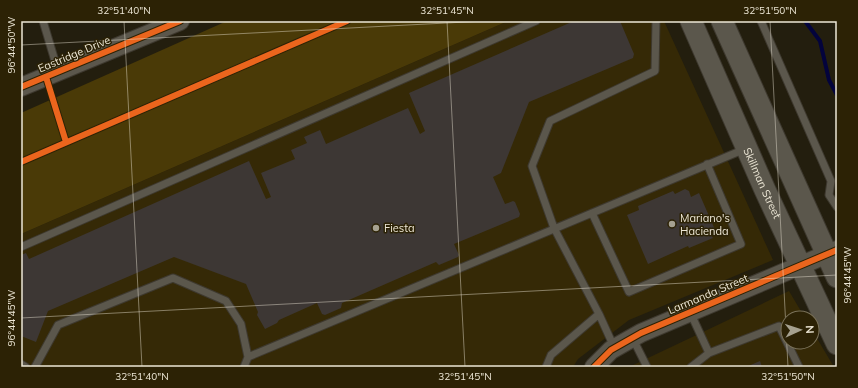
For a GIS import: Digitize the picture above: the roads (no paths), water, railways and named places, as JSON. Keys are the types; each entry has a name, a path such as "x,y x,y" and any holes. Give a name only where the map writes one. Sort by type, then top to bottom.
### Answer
{"main road":[{"name":"Skillman Street","path":"691,21 747,148 837,344"},
{"path":"722,21 832,252 837,277"}],"street":[{"name":"Eastridge Drive","path":"22,85 58,72 180,21"},
{"name":"Larmanda Street","path":"594,367 614,349 633,338 690,312 832,252"}],"lane":[{"path":"43,21 58,72"},
{"path":"21,247 536,21"},
{"path":"614,349 598,314 554,228 532,166 550,121 655,71 656,21"},
{"path":"761,21 834,180 830,195 837,207"},
{"path":"248,356 747,148"},
{"path":"592,212 628,292 741,244 707,164"},
{"path":"35,367 58,325 173,278 226,301 241,324 248,356 244,367"},
{"path":"690,312 709,353"},
{"path":"546,367 551,355 598,314"},
{"path":"691,367 709,353 779,326 799,367"},
{"path":"633,338 647,367"},
{"path":"21,364 26,367"}],"waterway":[{"path":"805,21 820,41 829,80 837,95"}],"place":[{"name":"Mariano's Hacienda","path":"672,224"},
{"name":"Fiesta","path":"376,228"}]}
